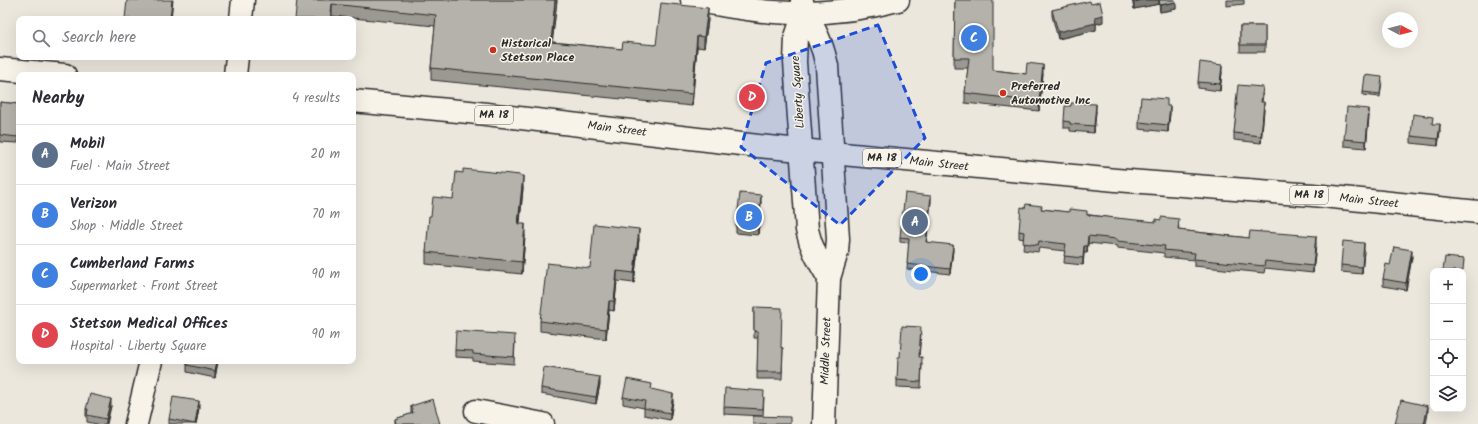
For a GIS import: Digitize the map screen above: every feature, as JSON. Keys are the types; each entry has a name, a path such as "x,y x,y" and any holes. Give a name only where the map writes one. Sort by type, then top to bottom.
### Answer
{"main road":[{"path":"241,16 243,0"},
{"path":"692,0 772,12 803,6 852,10 898,0"},
{"path":"803,6 816,31 827,66 833,153"},
{"name":"Liberty Square","path":"801,150 794,62 796,37 803,6"},
{"path":"235,72 237,60"},
{"path":"0,69 32,72"},
{"name":"Main Street","path":"356,101 469,112 801,150 1116,180 1313,195 1478,212"},
{"path":"801,150 809,242 828,278"},
{"name":"Middle Street","path":"824,424 828,278 836,252 838,239 833,153"},
{"path":"136,424 150,364"},
{"path":"476,411 543,424"}],"highlighted area":[{"path":"878,25 925,138 840,225 741,147 766,63"}],"building":[{"path":"127,0 172,0 170,16 125,16"},
{"name":"Historical Stetson Place","path":"297,0 555,0 551,42 622,49 623,42 656,45 661,3 708,8 704,37 697,36 692,94 431,68 436,15 332,4 330,16 295,16"},
{"path":"955,0 993,0 993,70 1026,74 1027,63 1043,65 1039,102 965,93 969,58 954,58"},
{"path":"1159,0 1175,0 1176,2 1160,5"},
{"path":"1090,1 1091,4 1100,2 1103,15 1095,17 1096,23 1058,32 1052,10"},
{"path":"1240,26 1265,26 1265,45 1240,45"},
{"path":"1200,62 1222,65 1220,84 1198,82"},
{"path":"1365,75 1382,77 1380,94 1363,92"},
{"path":"1238,85 1263,87 1261,102 1264,102 1261,136 1234,133"},
{"path":"1141,97 1167,99 1167,106 1170,106 1168,125 1139,122"},
{"path":"0,102 16,104 16,137 0,135"},
{"path":"1071,103 1096,104 1094,126 1070,124 1070,122 1064,121 1065,106 1071,106"},
{"path":"1347,107 1369,109 1366,141 1344,139"},
{"path":"1413,114 1433,117 1432,124 1440,124 1438,139 1411,136"},
{"path":"463,169 523,176 518,224 525,224 522,262 426,252 429,216 431,216 433,197 453,199 456,172 463,173"},
{"path":"740,193 761,195 758,229 736,226"},
{"path":"905,193 931,196 926,242 953,245 950,269 907,264 909,238 900,237"},
{"path":"1026,204 1042,206 1041,209 1069,212 1069,209 1087,211 1087,215 1156,222 1156,219 1161,220 1161,217 1179,219 1178,230 1249,238 1250,231 1316,236 1313,266 1265,261 1264,266 1194,259 1195,253 1164,250 1165,246 1117,241 1117,239 1088,236 1087,246 1084,246 1083,258 1064,256 1066,244 1039,241 1038,245 1023,243 1024,232 1019,231 1021,207 1025,208"},
{"path":"594,224 639,229 634,273 617,271 614,301 609,301 606,329 540,321 547,263 590,268"},
{"path":"1343,241 1364,243 1362,267 1341,265"},
{"path":"1394,247 1412,250 1406,283 1383,279 1386,264 1390,265"},
{"path":"1445,257 1464,259 1463,268 1443,268"},
{"path":"754,307 782,308 782,372 757,372 758,331 754,331"},
{"path":"902,326 921,327 919,357 922,357 921,382 897,380"},
{"path":"456,331 515,335 514,357 473,354 473,351 455,350"},
{"path":"187,364 216,364 215,371"},
{"path":"544,367 600,377 596,397 541,388"},
{"path":"627,379 652,384 651,389 673,394 670,413 644,408 645,401 623,397"},
{"path":"725,388 764,391 763,409 724,407"},
{"path":"90,394 111,399 106,419 87,415 88,409 86,409"},
{"path":"173,397 199,401 195,424 169,419"},
{"path":"433,399 440,424 396,424 395,419 413,413 411,406"},
{"path":"1401,400 1428,406 1424,424 1395,423"},
{"path":"753,416 790,417 790,424 753,424"}],"place":[{"name":"Cumberland Farms","path":"974,38"},
{"name":"Historical Stetson Place","path":"493,50"},
{"name":"Preferred Automotive Inc","path":"1003,93"},
{"name":"Stetson Medical Offices","path":"752,97"},
{"name":"Verizon","path":"749,217"},
{"name":"Mobil","path":"915,222"}]}
